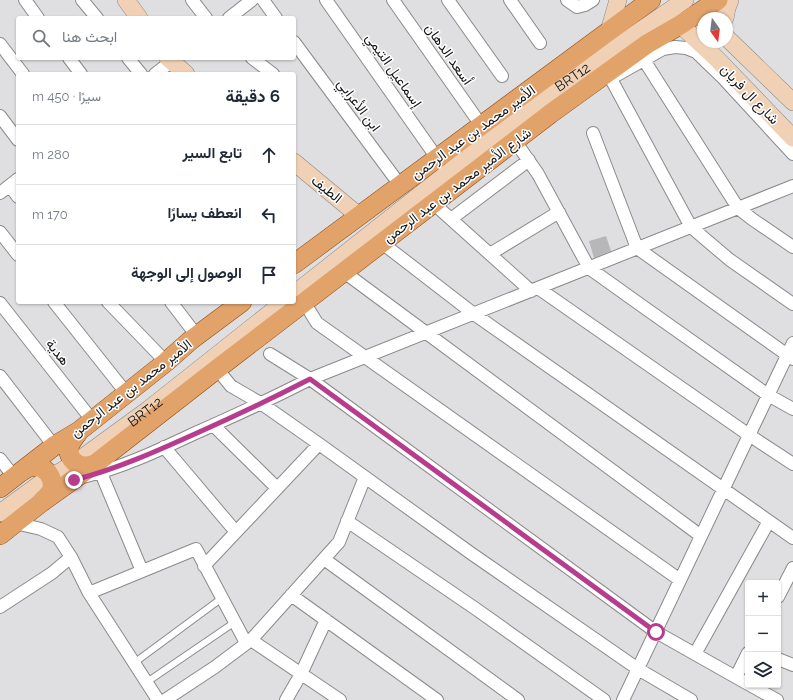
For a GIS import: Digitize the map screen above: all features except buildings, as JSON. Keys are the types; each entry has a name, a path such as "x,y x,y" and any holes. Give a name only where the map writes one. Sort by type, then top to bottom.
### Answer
{"main road":[{"path":"126,0 138,16"},
{"path":"609,31 618,0"},
{"name":"الأمير محمد بن عبد الرحمن","path":"296,263 651,0"},
{"name":"شارع ال فريان","path":"655,0 673,19 717,59 793,138"},
{"name":"BRT12","path":"299,298 549,93 673,19 685,0"},
{"name":"شارع الأمير محمد بن عبد الرحمن","path":"299,298 344,272 550,114 647,44 673,19 701,9 718,0"},
{"path":"726,12 730,0"},
{"name":"شارع ال فريان","path":"733,41 793,102"},
{"path":"172,60 184,72"},
{"path":"723,78 742,84"},
{"name":"الطيف","path":"296,164 359,216"},
{"name":"الأمير محمد بن عبد الرحمن","path":"11,479 54,446 86,426 236,304"},
{"name":"BRT12","path":"7,518 50,477 75,471 148,409 281,304"},
{"name":"شارع الأمير محمد بن عبد الرحمن","path":"217,369 292,304"},
{"path":"0,535 7,518 42,502 75,471 84,466 98,469 217,369"},
{"path":"75,471 69,454 70,444 86,426"},
{"path":"11,479 27,468 36,467 45,470 52,482 51,491 42,502"}],"street":[{"path":"25,0 37,16"},
{"path":"82,0 95,16"},
{"path":"192,0 204,16"},
{"path":"231,16 252,0"},
{"path":"263,0 275,16"},
{"name":"إسماعيل التيمي","path":"326,0 437,158"},
{"name":"أسعد الدهان","path":"393,0 481,125"},
{"path":"448,0 502,76"},
{"path":"510,0 540,43"},
{"path":"567,0 577,7 585,5 593,0"},
{"path":"0,44 21,72"},
{"name":"ابن الأعرابي","path":"296,45 400,185"},
{"path":"550,114 663,49 675,47 686,48 696,52 723,78 793,154"},
{"path":"70,60 80,72"},
{"path":"130,60 139,72"},
{"path":"157,72 170,60"},
{"path":"254,60 270,72"},
{"path":"644,60 738,208 793,247"},
{"path":"611,79 691,227 730,260 793,304"},
{"path":"0,116 16,137"},
{"path":"593,133 637,248 790,357"},
{"path":"515,141 538,174 589,268 768,394 793,409"},
{"path":"451,219 529,160"},
{"path":"142,571 98,469 164,448 262,404 310,379 793,186"},
{"path":"6,187 16,195"},
{"path":"433,204 490,254 535,290 793,464"},
{"path":"490,254 559,212"},
{"path":"0,232 16,252"},
{"path":"382,243 474,314 793,538"},
{"path":"344,272 701,536"},
{"path":"299,298 317,323 680,580"},
{"name":"هدية","path":"0,303 86,426"},
{"path":"56,304 126,394"},
{"path":"110,304 166,362"},
{"path":"172,304 196,336"},
{"path":"623,700 768,394 790,357 793,343"},
{"path":"270,354 310,379 656,632 745,682"},
{"path":"217,369 231,386 262,404 638,669 691,700"},
{"path":"0,376 54,446"},
{"path":"213,426 277,488"},
{"path":"204,566 319,444"},
{"path":"164,448 236,532"},
{"path":"0,459 11,479"},
{"path":"165,700 215,668 248,641 324,559 339,542 365,477"},
{"path":"7,518 41,529 58,537 72,556 89,593 158,700"},
{"path":"347,521 470,605 604,700"},
{"path":"695,654 769,521"},
{"path":"89,593 196,549 235,622 248,641 340,700"},
{"path":"0,607 52,573 72,556"},
{"path":"324,559 518,700"},
{"path":"781,591 793,568"},
{"path":"291,595 436,700"},
{"path":"286,700 301,674 326,620"},
{"path":"736,677 745,659"},
{"path":"781,660 793,665"},
{"path":"756,688 777,700"}],"lane":[{"path":"134,663 222,598"},
{"path":"146,682 235,622"}],"route":[{"path":"74,480 101,473 164,448 262,404 310,379 656,632"}]}
